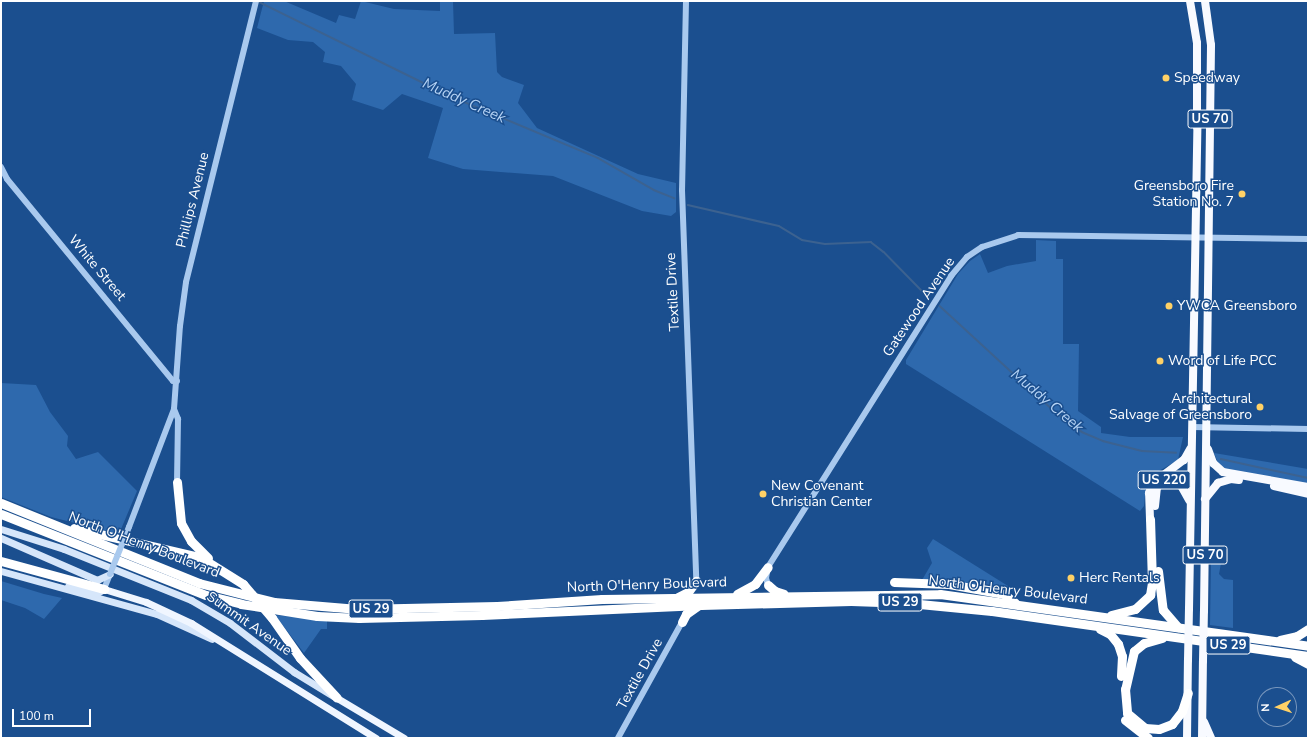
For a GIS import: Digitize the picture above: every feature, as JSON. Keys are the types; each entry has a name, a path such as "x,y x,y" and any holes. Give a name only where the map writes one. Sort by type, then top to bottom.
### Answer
{"highway":[{"name":"US 70","path":"1187,738 1196,43 1190,1"},
{"name":"US 70","path":"1202,738 1211,45 1205,1"},
{"path":"1205,441 1214,463 1223,472 1308,488"},
{"path":"1101,616 1134,609 1150,595 1152,582 1152,519 1149,493 1152,483 1159,476 1184,460 1192,444"},
{"name":"US 220","path":"1179,628 1163,610 1160,599 1152,519 1155,493 1163,481 1172,478 1179,482 1191,503"},
{"path":"1205,500 1218,483 1231,479 1308,494"},
{"path":"177,482 179,515 184,531 216,566"},
{"name":"North O'Henry Boulevard","path":"1,503 199,583 274,602 358,609 730,596 940,594 1016,603 1308,646"},
{"name":"North O'Henry Boulevard","path":"1,514 187,588 241,604 280,611 358,618 482,616 700,605 851,601 909,603 992,611 1308,656"},
{"path":"45,521 180,551 216,566 243,584 272,618 300,658 337,698"},
{"path":"1,561 104,589"},
{"path":"730,596 751,588 768,567"},
{"path":"676,598 688,592 696,581 703,592 712,597"},
{"path":"894,582 949,584 1004,594 1016,603"},
{"path":"768,585 775,591 789,595"},
{"path":"682,622 686,614 700,605"},
{"path":"666,606 676,610 682,622"},
{"path":"1097,627 1110,634 1118,644 1122,656 1120,709 1133,729 1148,738"},
{"path":"1265,640 1283,640 1308,629"},
{"path":"1172,637 1144,643 1134,651 1125,689 1127,714 1145,728 1159,729 1172,724 1177,718 1182,711 1188,693"},
{"path":"1284,653 1308,664"},
{"path":"1202,718 1211,738"}],"main road":[{"name":"Summit Avenue","path":"1,529 64,549 191,600 230,623 294,672 404,738"},
{"path":"1,538 97,580 110,574"},
{"name":"Summit Avenue","path":"1,571 157,614 224,645"},
{"path":"33,581 45,581 97,593 104,589"},
{"name":"Summit Avenue","path":"104,589 173,613 376,738"},
{"path":"341,716 349,705"}],"street":[{"name":"Phillips Avenue","path":"104,589 174,409 180,326 186,282 256,1"},
{"name":"Textile Drive","path":"686,1 682,210 696,581"},
{"name":"White Street","path":"1,167 7,179 173,380 177,381"},
{"name":"Gatewood Avenue","path":"768,567 951,276 972,254 994,242 1018,235 1308,239"},
{"name":"Phillips Avenue","path":"174,409 178,419 177,482"},
{"path":"1192,427 1308,429"},
{"path":"768,567 766,578 768,585"},
{"name":"Textile Drive","path":"618,738 682,622"}],"shaded area":[{"path":"264,1 284,1 336,23 339,15 355,19 361,1 394,9 440,11 440,1 453,1 454,34 495,33 497,72 502,77 524,85 518,103 537,128 638,174 676,183 676,212 671,216 642,211 553,176 463,169 428,158 443,108 402,94 383,110 352,100 356,84 341,66 323,62 325,52 313,42 288,40 257,28"},
{"path":"1036,240 1056,241 1056,259 1063,259 1063,344 1079,344 1078,411 1101,427 1101,433 1130,437 1183,437 1178,460 1152,475 1146,484 1144,506 1140,511 906,364 906,360 958,274 970,261 980,254 988,273 1007,266 1036,261"},
{"path":"1,383 36,385 50,412 68,436 67,446 76,459 98,452 137,491 119,534 51,517 1,497"},
{"path":"1214,453 1308,469 1308,484 1228,471 1218,463"},
{"path":"933,539 1016,591 922,580 932,563 927,548"},
{"path":"1211,558 1222,558 1219,574 1224,579 1233,580 1233,628 1210,625"},
{"path":"1,581 62,598 44,619 25,608 1,600"},
{"path":"275,615 327,620 327,629 321,629 304,653"}],"waterway":[{"name":"Muddy Creek","path":"259,2 450,96 598,158 654,190 674,198"},
{"name":"Muddy Creek","path":"688,205 779,226 802,240 825,244 871,242 884,252 929,298"},
{"name":"Muddy Creek","path":"940,306 1053,410 1082,432 1103,441 1142,451 1176,453"},
{"name":"Muddy Creek","path":"1221,459 1308,478"}],"place":[{"name":"Speedway","path":"1166,78"},
{"name":"Greensboro Fire Station No. 7","path":"1242,194"},
{"name":"YWCA Greensboro","path":"1169,306"},
{"name":"Word of Life PCC","path":"1160,361"},
{"name":"Architectural Salvage of Greensboro","path":"1260,407"},
{"name":"New Covenant Christian Center","path":"763,494"},
{"name":"Herc Rentals","path":"1071,578"}]}
